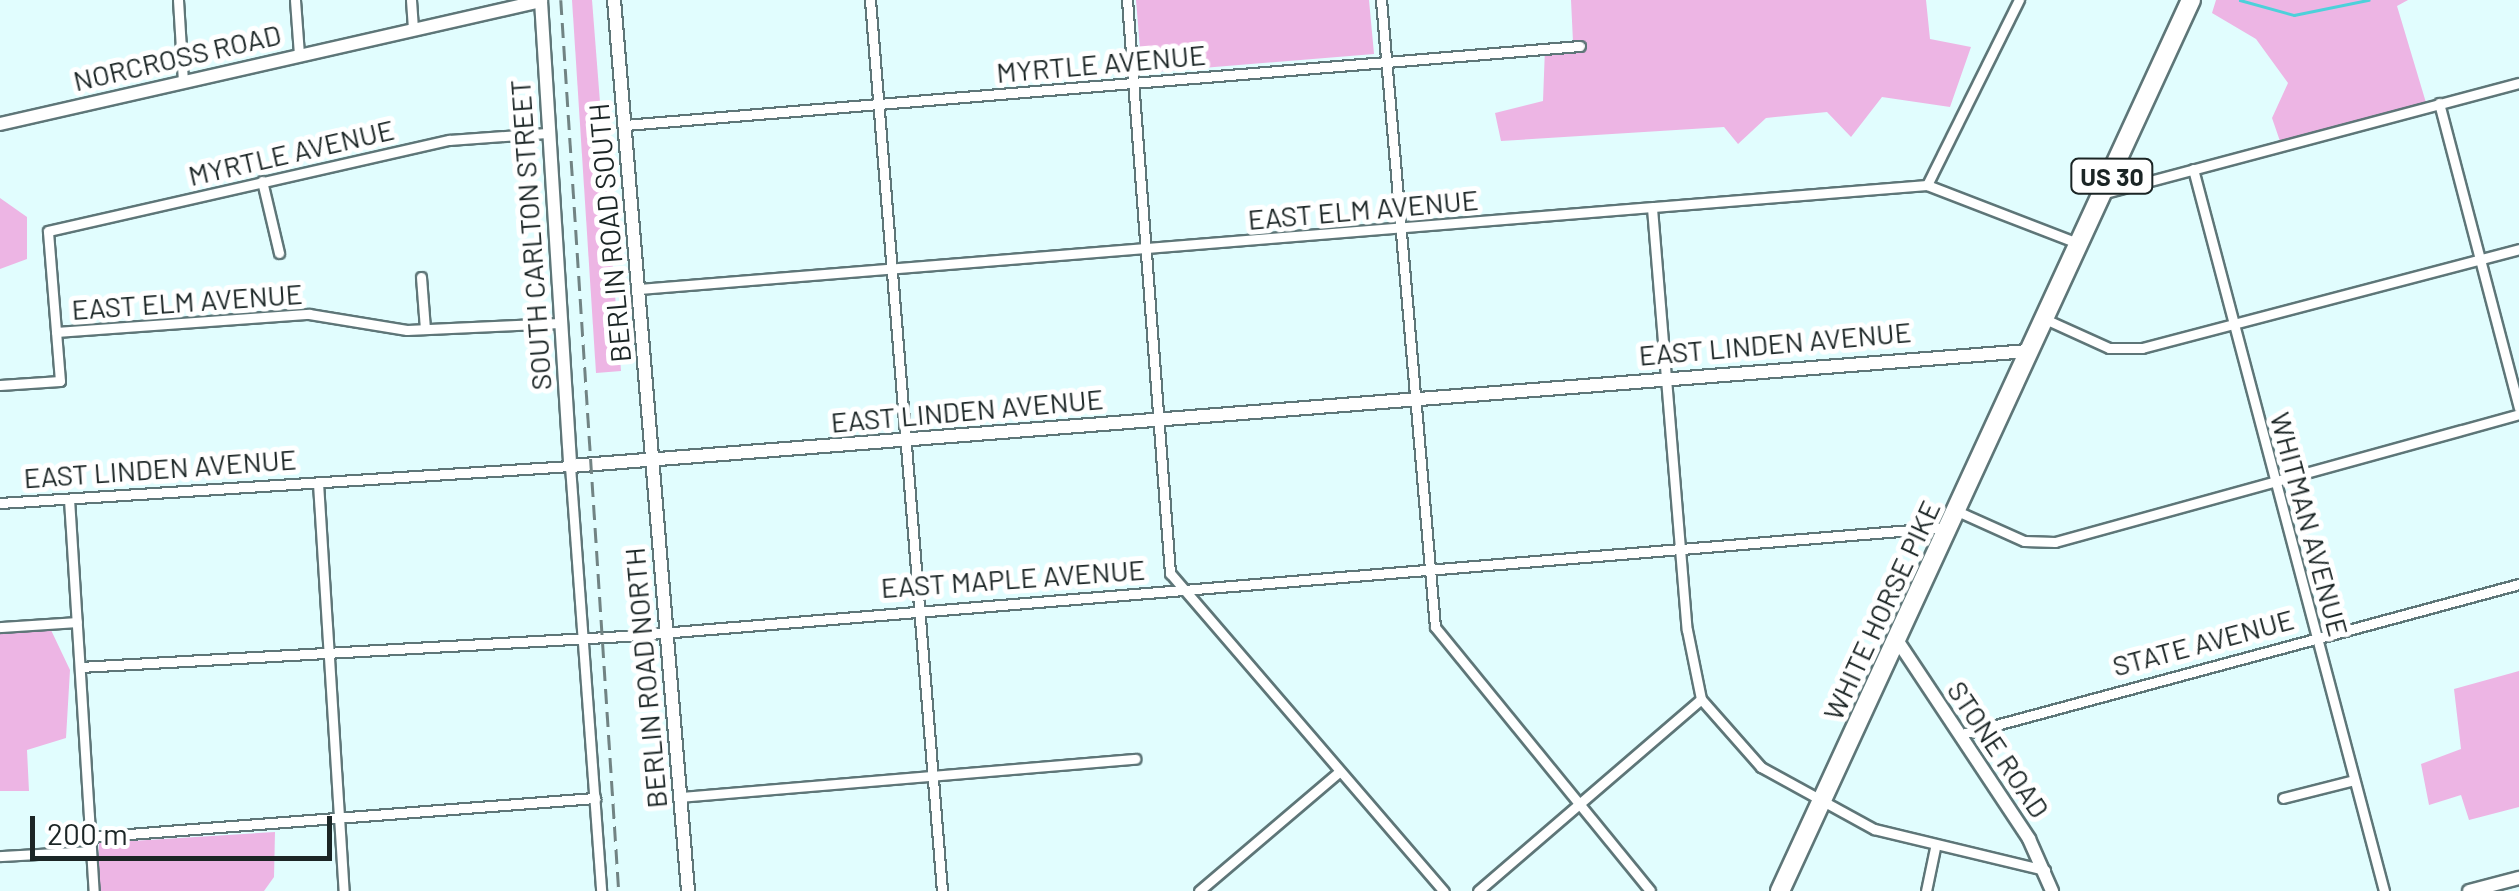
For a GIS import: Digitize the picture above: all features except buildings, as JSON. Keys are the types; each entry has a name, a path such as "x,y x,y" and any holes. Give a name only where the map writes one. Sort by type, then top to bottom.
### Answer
{"highway":[{"name":"US 30","path":"2030,351 2191,0"},
{"name":"WHITE HORSE PIKE","path":"1780,891 2030,351"}],"street":[{"path":"178,0 183,81"},
{"path":"295,0 299,55"},
{"path":"411,0 413,30"},
{"name":"NORCROSS ROAD","path":"0,124 541,0"},
{"name":"SOUTH CARLTON STREET","path":"541,0 570,466"},
{"name":"BERLIN ROAD SOUTH","path":"614,0 652,461"},
{"path":"870,0 909,440 942,891"},
{"path":"1127,0 1159,420 1178,589 1444,891"},
{"path":"1382,0 1426,568 1438,632 1650,891"},
{"path":"1928,185 2019,0"},
{"name":"MYRTLE AVENUE","path":"625,125 1580,46"},
{"path":"2105,193 2519,82"},
{"path":"1953,519 2042,543 2519,411 2438,104"},
{"name":"MYRTLE AVENUE","path":"56,332 48,231 449,140 547,133"},
{"name":"WHITMAN AVENUE","path":"2192,169 2384,891"},
{"path":"262,181 279,253"},
{"name":"EAST ELM AVENUE","path":"639,290 1928,185 2080,244"},
{"path":"1652,208 1681,547 1702,699 1761,766 1822,802 1936,848 2045,870"},
{"path":"2044,318 2131,350 2519,249"},
{"path":"421,277 425,329"},
{"name":"EAST ELM AVENUE","path":"56,332 309,314 425,329 560,324"},
{"path":"0,385 60,381 56,332"},
{"name":"EAST LINDEN AVENUE","path":"0,503 652,461 1938,355 2030,351"},
{"name":"BERLIN ROAD NORTH","path":"652,461 688,891"},
{"path":"570,466 601,891"},
{"path":"318,483 344,891"},
{"path":"69,499 94,891"},
{"name":"EAST MAPLE AVENUE","path":"80,666 666,632 922,607 1681,547 1953,519"},
{"name":"STATE AVENUE","path":"1960,734 2316,635 2519,584"},
{"path":"0,627 77,622"},
{"name":"STONE ROAD","path":"1896,640 2045,870 2052,891"},
{"path":"1478,891 1702,699"},
{"path":"680,797 1135,758"},
{"path":"1200,891 1339,772"},
{"path":"2283,798 2354,780"},
{"path":"90,837 595,798"},
{"path":"1926,891 1936,848"},
{"path":"0,856 91,851"},
{"path":"2469,891 2519,878"}],"shaded area":[{"path":"572,0 592,0 621,371 596,373"},
{"path":"1136,0 1369,0 1374,54 1142,73"},
{"path":"1571,0 1926,0 1930,39 1971,47 1950,107 1882,97 1851,137 1827,112 1766,118 1738,144 1724,127 1501,141 1495,113 1543,101 1545,48 1573,42"},
{"path":"2216,0 2408,0 2397,6 2427,106 2282,147 2272,118 2288,83 2256,39 2212,13"},
{"path":"0,198 27,217 27,259 0,269"},
{"path":"51,630 70,670 66,738 27,750 29,791 0,791 0,633"},
{"path":"2519,671 2519,807 2469,820 2461,795 2429,805 2421,764 2461,749 2454,689"},
{"path":"275,832 274,877 264,891 96,891 99,843"}],"waterway":[{"path":"2240,0 2294,15 2368,0"}],"railway":[{"path":"561,0 619,891"}]}
